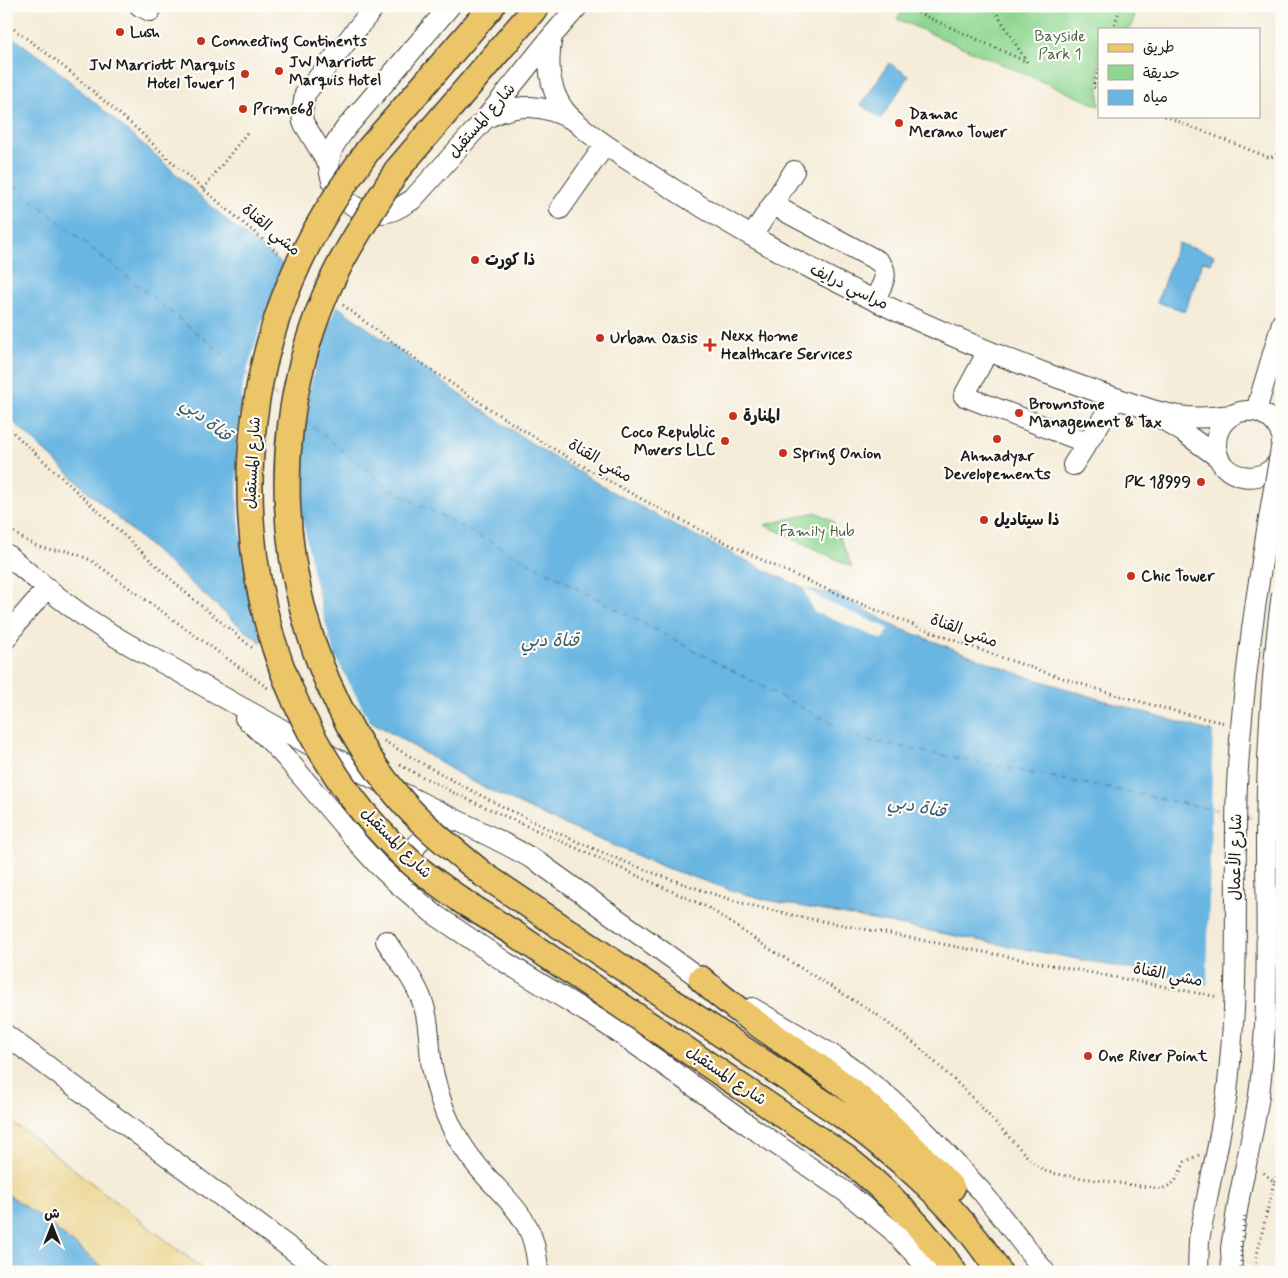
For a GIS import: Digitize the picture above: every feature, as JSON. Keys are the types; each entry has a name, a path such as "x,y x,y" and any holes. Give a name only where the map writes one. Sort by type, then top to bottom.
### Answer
{"main road":[{"name":"شارع المستقبل","path":"492,6 368,150 321,221 307,248 278,316 258,389 250,463 249,501 258,584 275,648 303,718 341,782 363,812 414,865 462,901 515,934 845,1157 868,1175 910,1215 954,1272"},
{"name":"شارع المستقبل","path":"538,6 397,170 357,233 339,266 324,298 309,339 294,399 289,434 287,504 294,574 312,642 332,691 356,738 397,795 437,835 484,875 870,1135 898,1158 950,1209 975,1237 999,1272"},
{"path":"701,979 740,1011 837,1080 904,1138 955,1191 968,1212 975,1237"}],"street":[{"name":"شارع المستقبل","path":"375,6 305,94 302,112 303,122 329,165 335,187 341,196 349,204 364,211 381,213 398,209 412,200 486,118 578,6"},
{"path":"329,165 331,152 337,139 450,6"},
{"name":"مراسي درايف","path":"552,36 549,51 551,82 564,110 575,121 605,144 671,188 824,276 928,326 988,351 1146,409 1189,417 1211,417 1256,411"},
{"name":"مراسي درايف","path":"486,118 498,112 524,106 550,110 575,121"},
{"path":"560,209 605,144"},
{"path":"752,236 794,171"},
{"path":"773,205 878,260 885,269 886,275 874,300"},
{"path":"1279,428 1262,413 1256,411 1282,323"},
{"path":"988,351 964,396 1087,443"},
{"path":"1073,465 1116,398"},
{"name":"مراسي درايف","path":"1146,409 1183,432 1219,458 1232,473 1252,477 1262,475 1276,467"},
{"path":"1219,458 1216,446 1217,434 1223,423 1232,415"},
{"name":"شارع الأعمال","path":"1198,1272 1199,1240 1223,1117 1230,1060 1235,977 1237,786 1248,659 1256,596 1282,443"},
{"path":"1276,467 1282,452"},
{"path":"6,554 47,588 101,628 214,693 538,862 701,979 852,1068 891,1099 928,1134 982,1192 1045,1272"},
{"path":"6,639 47,588"},
{"name":"شارع الأعمال","path":"1232,1272 1232,1248 1239,1198 1258,1102 1266,1013 1266,837 1269,724 1275,646 1282,593"},
{"path":"214,693 270,740 370,857 419,901 449,925 497,957 628,1039 847,1193 892,1230 931,1272"},
{"path":"419,901 410,881 410,859 421,839 439,826 461,823"},
{"path":"386,941 411,978 425,1009 432,1066 445,1114 469,1156 525,1222 533,1239 538,1258 538,1272"},
{"path":"6,1035 322,1272"}],"path":[{"path":"917,6 914,11 1027,62 992,6"},
{"path":"1113,28 1121,6"},
{"name":"مشي القناة","path":"6,24 53,58 95,92 175,165 286,259"},
{"path":"1098,72 1093,88 1098,90"},
{"path":"1170,118 1270,158 1282,150"},
{"path":"203,188 249,130"},
{"name":"مشي القناة","path":"339,302 432,370 562,454 689,524 768,563 848,599 986,652 1135,700 1228,724"},
{"path":"6,426 186,593 262,656"},
{"path":"6,526 35,545 49,550 62,550 80,555 92,561 270,690"},
{"name":"مشي القناة","path":"383,740 426,766 531,821 624,862 728,899 796,916 1223,998"},
{"path":"393,761 456,794 709,908 768,948 876,1014 920,1048 969,1094 1034,1164 1047,1172 1162,1189 1176,1182 1185,1162 1198,1155 1207,1157"},
{"path":"1256,1272 1255,1263 1274,1182 1282,1167"},
{"path":"1254,1170 1263,1172 1274,1182"}],"green space":[{"name":"Bayside Park 1","path":"905,6 1138,6 1130,28 1098,28 1098,106 897,19"},
{"name":"Family Hub","path":"816,512 833,521 852,567 765,525"}],"sand":[{"path":"6,1119 23,1130 207,1272 108,1272 46,1221 6,1193"}],"water":[{"name":"قناة دبي","path":"6,33 45,60 152,152 233,226 345,312 462,396 543,451 609,490 777,576 809,590 837,594 896,627 959,651 1025,676 1119,705 1206,730 1282,746 1282,998 767,900 669,869 555,821 471,781 354,711 242,628 95,498 6,415"},
{"path":"889,63 909,76 881,118 861,105"},
{"path":"1178,243 1214,255 1211,263 1203,261 1185,311 1157,302"},
{"path":"6,1193 46,1221 108,1272 6,1272"}],"pier":[{"path":"285,263 338,303 323,337 308,393 301,451 301,510 312,569 335,656 371,724 263,647 246,574 238,510 237,447 243,384 263,320"},
{"path":"803,587 823,600 888,628 883,640 813,611"},
{"path":"1213,728 1282,743 1282,1001 1207,986"}],"ferry route":[{"path":"6,179 249,375"},
{"path":"272,393 282,402"},
{"path":"305,420 387,487 861,739 1227,812"},
{"path":"1246,816 1256,818"},
{"path":"1275,822 1282,823"}],"place":[{"name":"Lush","path":"120,32"},
{"name":"Connecting Continents","path":"201,41"},
{"name":"JW Marriott Marquis Hotel","path":"279,71"},
{"name":"JW Marriott Marquis Hotel Tower 1","path":"245,74"},
{"name":"Prime68","path":"243,109"},
{"name":"Damac Merano Tower","path":"899,123"},
{"name":"ذا كورت","path":"475,260"},
{"name":"Urban Oasis","path":"600,338"},
{"name":"Nexx Home Healthcare Services","path":"710,345"},
{"name":"Brownstone Management & Tax","path":"1019,413"},
{"name":"المنارة","path":"733,416"},
{"name":"Ahmadyar Developements","path":"997,439"},
{"name":"Coco Republic Movers LLC","path":"725,441"},
{"name":"Spring Onion","path":"783,453"},
{"name":"PK 18999","path":"1201,482"},
{"name":"ذا سيتاديل","path":"984,520"},
{"name":"Chic Tower","path":"1131,576"},
{"name":"One River Point","path":"1088,1056"}]}
